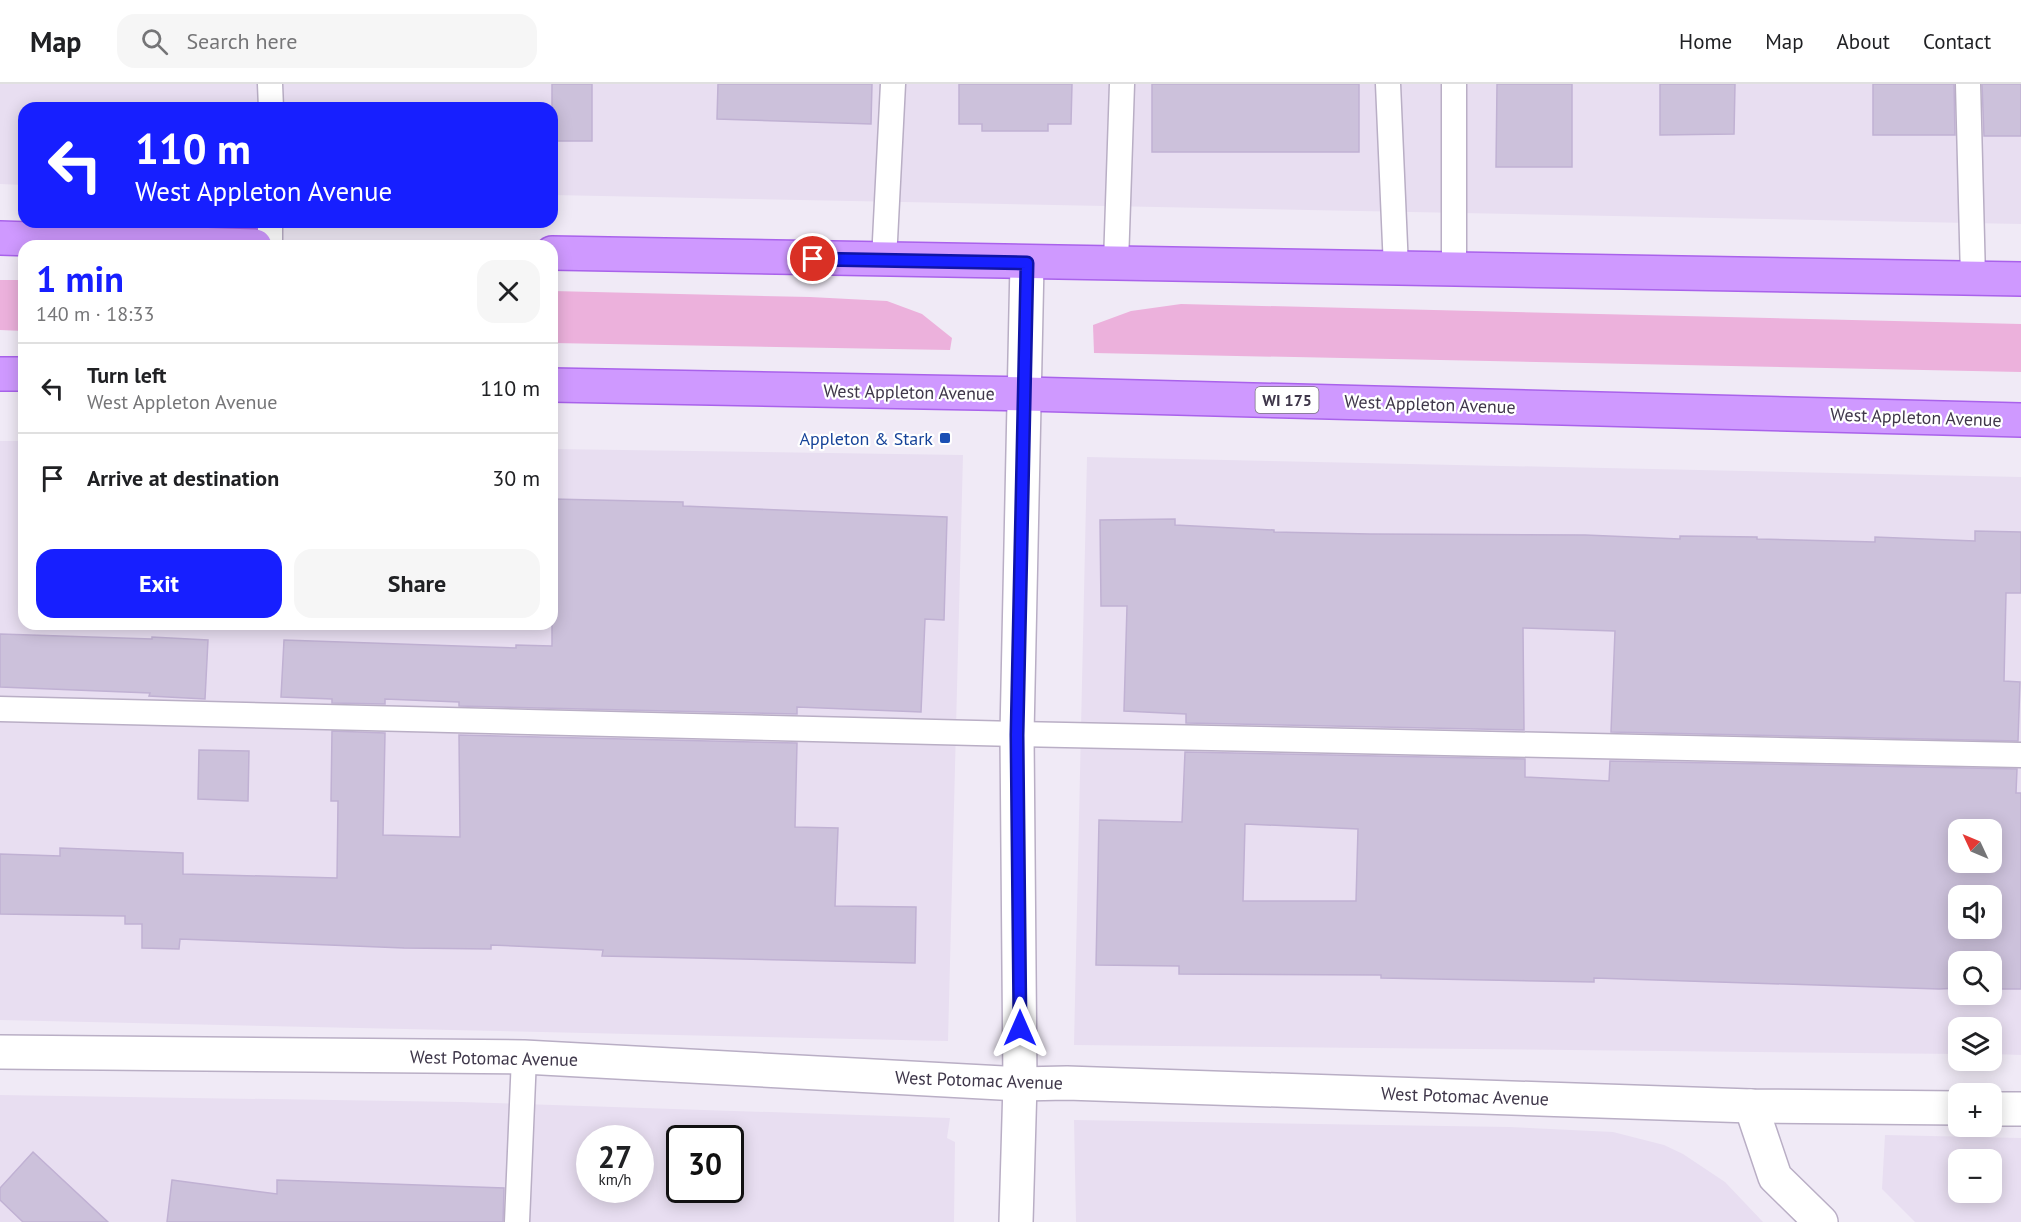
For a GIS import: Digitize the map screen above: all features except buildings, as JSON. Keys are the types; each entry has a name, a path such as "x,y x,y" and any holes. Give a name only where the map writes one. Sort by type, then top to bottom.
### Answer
{"main road":[{"path":"0,238 64,240"},
{"path":"558,253 2021,279"},
{"path":"0,374 18,374"},
{"name":"West Appleton Avenue","path":"558,385 1026,394 2021,420"}],"street":[{"path":"1016,1222 1020,1084 1017,735 1027,263"},
{"name":"West Potomac Avenue","path":"0,1052 525,1057 1020,1084 1067,1083 1751,1106 1948,1108"},
{"path":"1751,1106 1775,1177 1821,1222"},
{"path":"2002,1108 2021,1109"}],"lane":[{"path":"270,84 271,102"},
{"path":"884,260 893,84"},
{"path":"1116,263 1122,84"},
{"path":"1388,84 1396,268"},
{"path":"1454,269 1455,84"},
{"path":"1968,84 1972,278"},
{"path":"0,709 1017,735 2021,755"},
{"path":"517,1222 525,1057"}],"shaded area":[{"path":"0,84 2021,84 2021,224 558,195 558,102 18,102 18,185 0,184"},
{"path":"0,280 18,280 18,331 0,330"},
{"path":"558,291 887,301 922,314 952,338 950,350 558,343"},
{"path":"1181,304 2021,324 2021,372 1094,353 1093,325 1131,311"},
{"path":"0,441 18,441 18,630 558,630 558,449 963,455 948,1041 0,1020"},
{"path":"1087,457 2021,477 2021,1055 2002,1054 2002,1017 1948,1017 1948,1054 1074,1045"},
{"path":"0,1095 461,1102 950,1118 947,1138 955,1142 954,1222 0,1222"},
{"path":"1074,1120 1510,1127 1613,1132 1664,1145 1683,1154 1725,1182 1763,1222 1076,1222"},
{"path":"1885,1135 2021,1138 2021,1222 1915,1222 1882,1189"}],"place":[{"name":"Appleton & Stark","path":"945,438"}],"route":[{"path":"813,259 1027,263 1017,735 1020,1028"}]}
